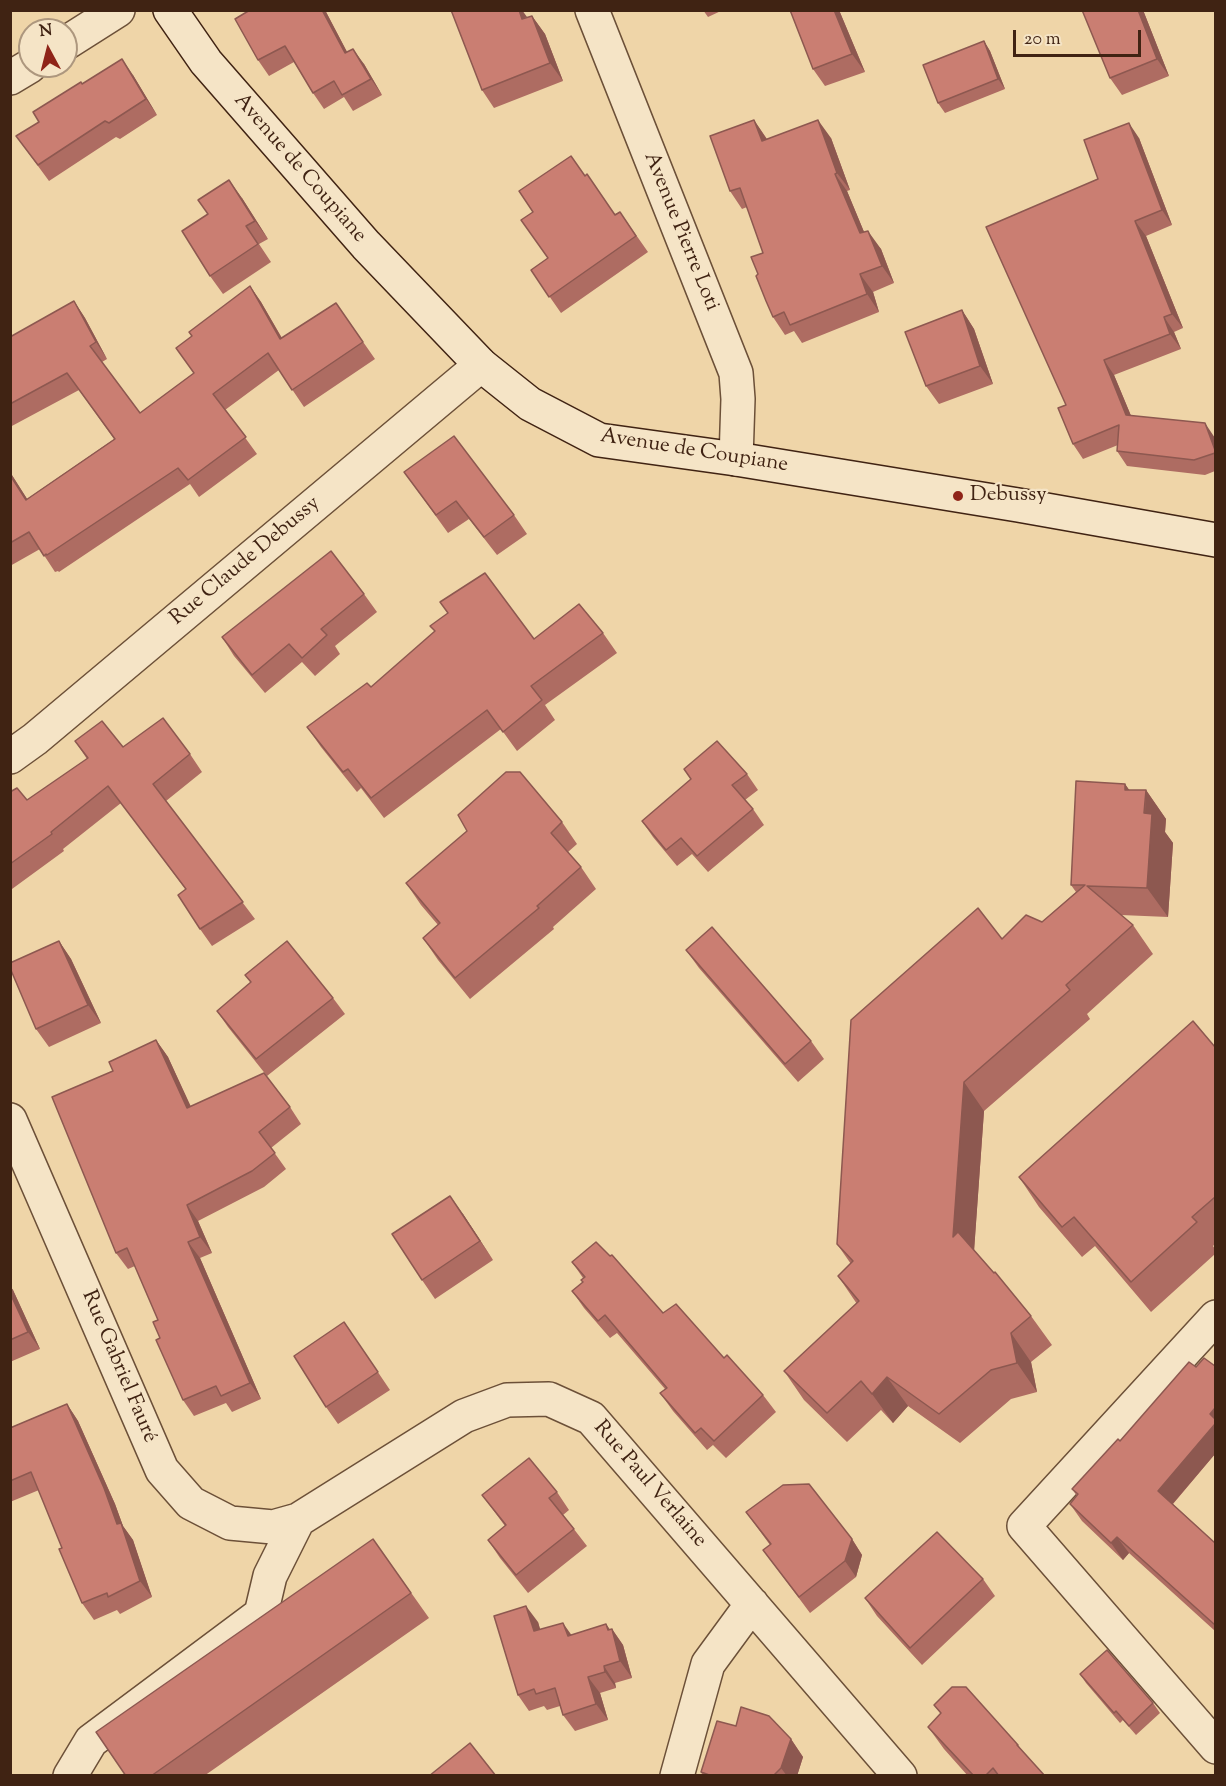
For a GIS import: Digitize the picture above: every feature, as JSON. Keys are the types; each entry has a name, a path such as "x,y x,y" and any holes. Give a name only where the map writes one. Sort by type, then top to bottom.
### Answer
{"street":[{"path":"78,35 118,10"},
{"name":"Avenue de Coupiane","path":"170,10 206,62 358,236 481,365 530,404 599,440 736,459 1215,540"},
{"name":"Avenue Pierre Loti","path":"592,10 736,373 738,399 736,459"},
{"name":"Rue Claude Debussy","path":"10,757 481,365"},
{"name":"Rue Gabriel Fauré","path":"10,1120 162,1470 191,1503 230,1523 273,1527 298,1520"},
{"path":"1212,1736 1024,1526 1215,1317"},
{"name":"Rue Paul Verlaine","path":"298,1520 464,1416 507,1400 549,1399 591,1418 900,1776"},
{"path":"70,1776 91,1741 261,1614 270,1576 298,1520"},
{"path":"677,1776 708,1664 752,1604"}],"building":[{"path":"250,10 322,10 345,53 353,49 371,79 342,95 334,81 313,93 285,46 258,60 235,19"},
{"path":"451,10 519,10 522,19 532,16 550,63 482,90"},
{"path":"790,10 834,10 852,54 813,69"},
{"path":"1082,10 1138,10 1157,59 1110,78"},
{"path":"984,41 998,79 938,103 923,65"},
{"path":"122,59 146,99 109,123 105,121 38,165 16,136 39,122 33,112"},
{"path":"754,120 762,141 818,120 837,173 835,174 860,233 868,231 882,266 860,274 867,294 790,325 784,312 773,317 766,301 751,257 763,253 740,188 730,191 710,136"},
{"path":"1129,123 1162,210 1135,221 1172,314 1164,317 1170,334 1104,360 1126,415 1205,423 1215,453 1194,460 1117,451 1119,425 1073,444 1058,408 1066,405 986,227 1098,179 1084,140"},
{"path":"571,156 585,176 587,174 615,215 620,212 636,236 549,297 531,270 548,258 521,220 533,212 519,191"},
{"path":"229,180 255,221 246,226 258,244 210,276 182,231 208,214 198,200"},
{"path":"250,286 280,339 336,303 363,342 292,390 268,353 213,394 246,437 188,480 178,468 47,555 44,556 29,532 10,543 10,475 26,500 115,439 67,373 10,404 10,337 74,301 96,342 90,346 140,413 194,373 176,348 192,336 189,332"},
{"path":"962,310 980,366 926,386 905,332"},
{"path":"454,436 514,515 484,537 456,501 436,515 404,472"},
{"path":"331,551 364,594 321,629 327,635 302,658 289,644 252,675 222,637"},
{"path":"485,573 534,639 579,604 603,633 531,686 542,700 503,732 487,710 371,798 348,769 343,772 307,727 367,683 371,687 435,631 430,626 448,613 440,602"},
{"path":"163,718 190,754 153,784 243,902 200,929 178,895 186,889 108,786 51,832 52,834 10,864 10,792 17,788 27,800 88,758 75,741 102,721 123,747"},
{"path":"717,741 747,774 732,785 753,809 697,856 681,838 666,850 642,821 691,779 684,769"},
{"path":"506,772 520,772 562,822 551,833 581,867 537,906 539,908 455,978 423,938 440,923 406,883 467,831 458,815"},
{"path":"1076,781 1125,784 1125,790 1146,790 1144,813 1152,814 1147,888 1087,886 1133,925 1066,985 1070,990 964,1082 953,1237 958,1232 1031,1316 1011,1333 1017,1363 991,1370 939,1414 887,1377 872,1394 861,1381 827,1413 784,1371 859,1301 838,1276 853,1261 837,1244 851,1020 978,908 1002,939 1026,915 1042,922 1085,885 1071,885"},
{"path":"712,927 811,1041 785,1064 686,950"},
{"path":"59,941 88,1005 36,1029 10,968 10,963"},
{"path":"287,941 333,998 256,1059 217,1011 251,982 245,975"},
{"path":"1193,1021 1215,1047 1215,1197 1192,1217 1197,1222 1131,1282 1074,1217 1062,1227 1019,1177"},
{"path":"156,1040 187,1108 264,1073 290,1107 259,1132 275,1153 252,1171 187,1205 200,1237 188,1242 250,1383 221,1396 216,1386 183,1400 156,1340 160,1338 153,1322 158,1320 127,1248 116,1253 52,1097 113,1071 109,1062"},
{"path":"450,1196 480,1241 422,1280 392,1234"},
{"path":"596,1242 610,1256 612,1255 663,1313 676,1304 724,1358 727,1355 763,1395 714,1441 701,1428 695,1433 660,1393 667,1388 605,1315 598,1321 572,1291 583,1282 581,1280 585,1277 572,1262"},
{"path":"10,1293 28,1332 10,1340"},
{"path":"344,1322 378,1372 326,1407 294,1356"},
{"path":"1204,1358 1215,1366 1215,1408 1210,1414 1215,1419 1215,1424 1158,1491 1215,1543 1215,1625 1117,1537 1111,1543 1070,1504 1078,1494 1072,1489 1118,1439 1120,1441 1189,1362 1196,1367"},
{"path":"67,1404 104,1488 117,1524 121,1523 140,1581 108,1597 107,1593 82,1603 59,1549 62,1548 31,1472 10,1481 10,1428"},
{"path":"529,1458 557,1492 549,1498 574,1529 516,1575 488,1540 506,1525 482,1495"},
{"path":"809,1484 852,1539 845,1561 799,1597 763,1550 771,1544 746,1512 783,1485"},
{"path":"937,1532 983,1579 910,1648 865,1598"},
{"path":"373,1539 411,1593 151,1776 126,1776 96,1732"},
{"path":"526,1606 534,1631 563,1623 568,1636 606,1624 608,1630 612,1629 620,1661 604,1666 605,1672 588,1677 596,1704 563,1715 555,1688 536,1694 534,1689 518,1695 494,1616"},
{"path":"1107,1650 1153,1703 1129,1726 1116,1711 1114,1713 1080,1674"},
{"path":"952,1687 966,1687 1045,1776 999,1776 993,1768 985,1776 974,1776 928,1727 941,1713 934,1705"},
{"path":"741,1707 769,1716 791,1739 781,1768 773,1776 712,1776 701,1772 717,1721 736,1726"},
{"path":"470,1743 496,1776 429,1776"}],"place":[{"name":"Debussy","path":"958,496"}]}
